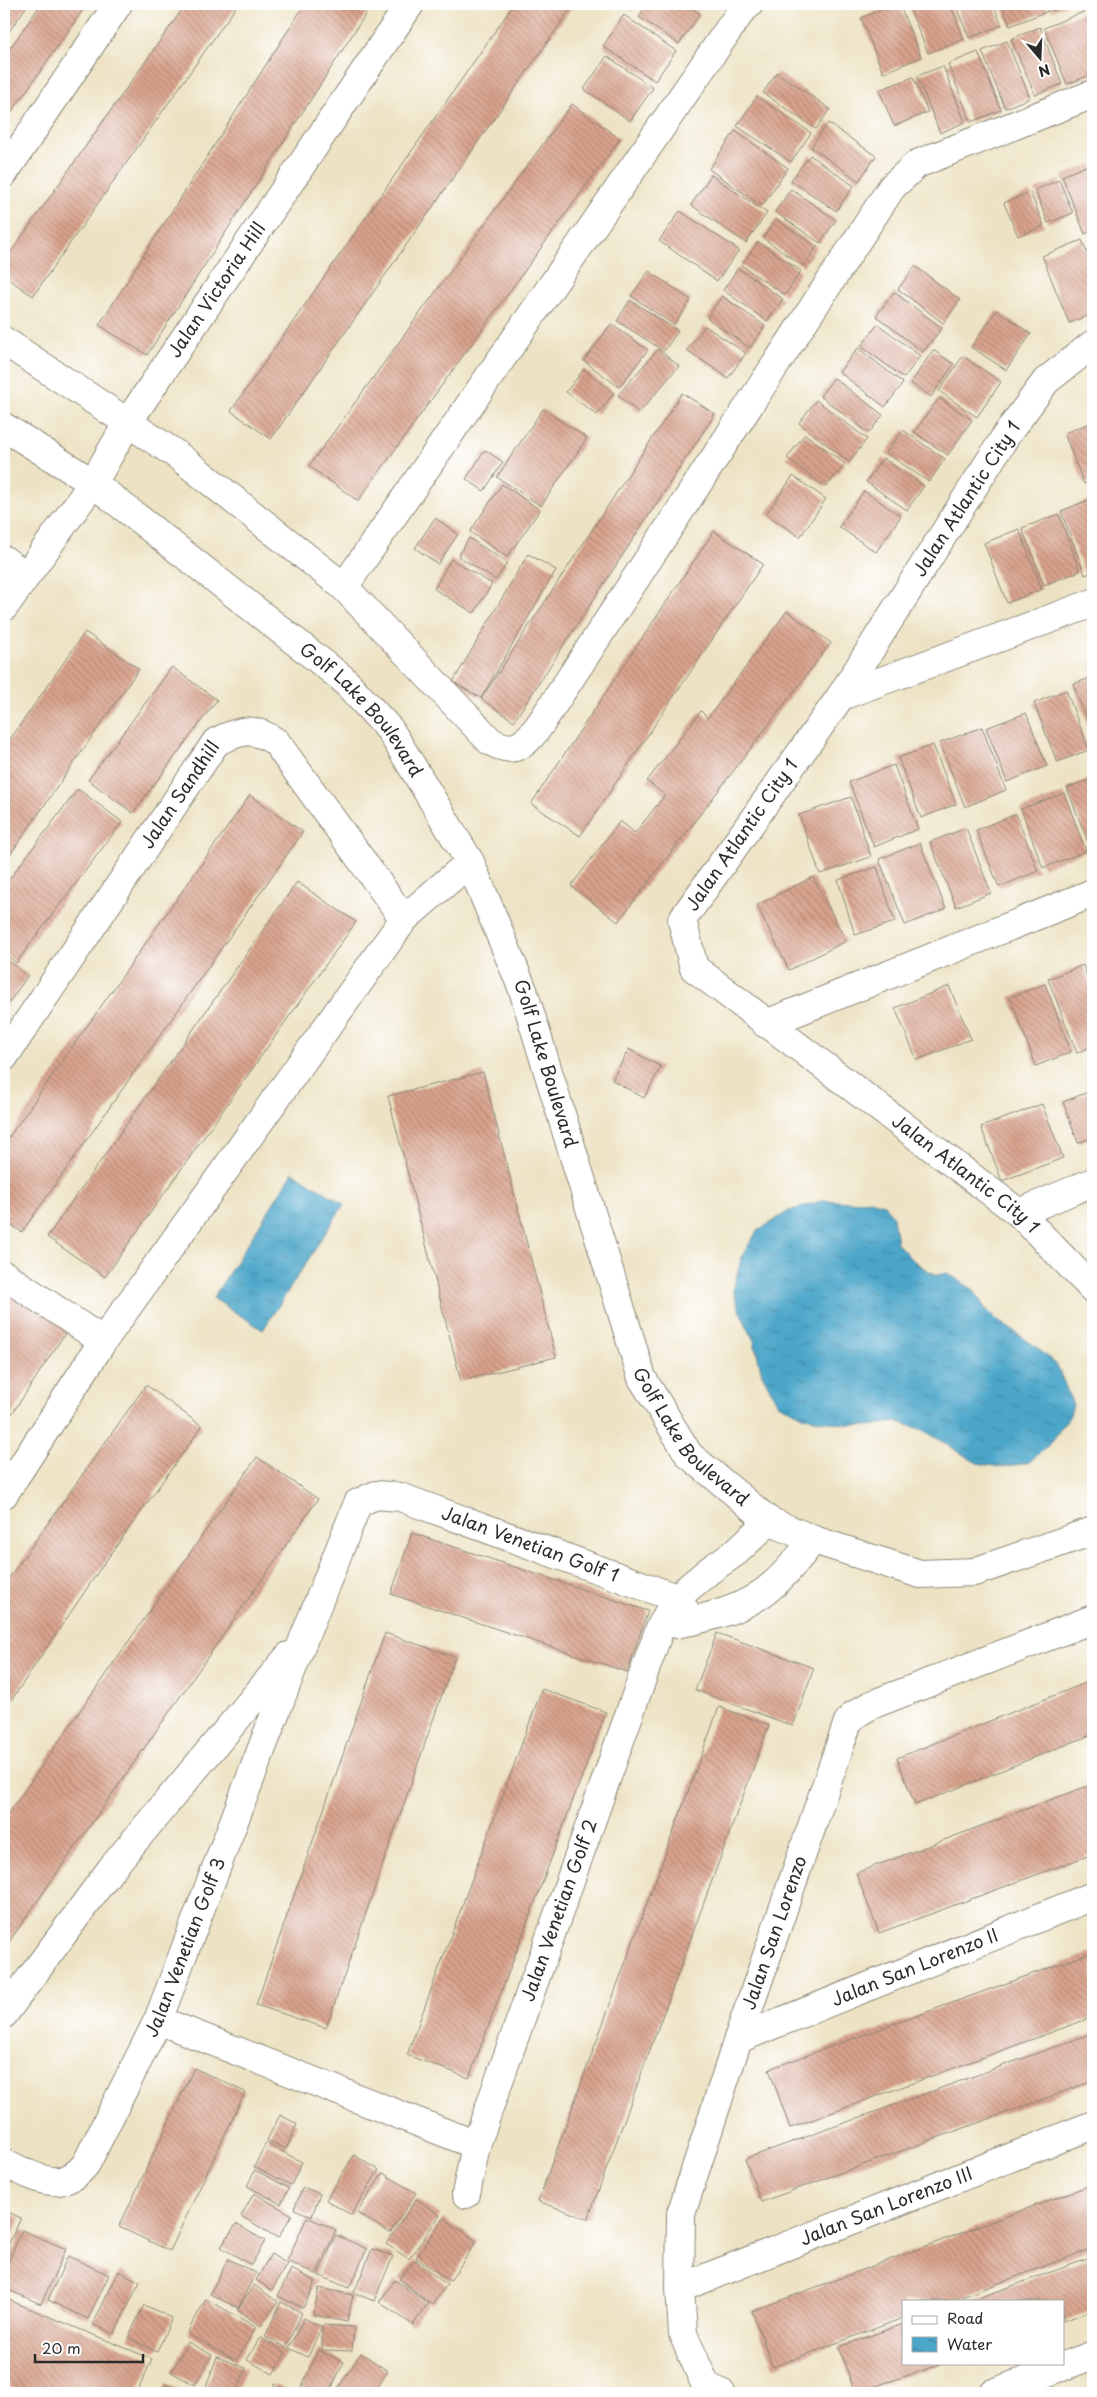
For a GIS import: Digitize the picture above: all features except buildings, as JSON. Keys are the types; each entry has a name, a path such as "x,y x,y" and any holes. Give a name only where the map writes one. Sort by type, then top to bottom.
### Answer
{"street":[{"path":"4,174 118,4"},
{"name":"Jalan Victoria Hill","path":"4,607 14,568 93,483 128,422 410,4"},
{"path":"344,587 742,10 749,4"},
{"path":"4,341 178,455 344,587 490,740 500,747 523,745 541,723 892,187 917,164 1093,94"},
{"name":"Jalan Atlantic City 1","path":"1093,344 1046,381 1007,434 840,696 682,920 694,968 1019,1213 1093,1289"},
{"name":"Golf Lake Boulevard","path":"4,427 93,483 342,679 390,730 470,862 523,990 642,1378 688,1455 769,1521 814,1540 920,1574 974,1572 1093,1531"},
{"path":"840,696 1093,604"},
{"name":"Jalan Sandhill","path":"4,1057 216,742 230,735 247,730 263,733 276,742 404,919"},
{"path":"4,1494 103,1340 404,919 470,862"},
{"path":"766,1024 1093,893"},
{"path":"1019,1213 1093,1182"},
{"path":"4,1275 103,1340"},
{"name":"Jalan Venetian Golf 1","path":"358,1503 376,1495 400,1497 676,1598"},
{"name":"Jalan Venetian Golf 3","path":"4,2163 44,2180 56,2182 68,2180 79,2173 86,2164 158,2020 304,1638 358,1503"},
{"name":"Jalan Venetian Golf 2","path":"466,2194 476,2144 660,1628 676,1598 710,1570 736,1552 769,1521"},
{"path":"660,1628 721,1614 748,1602 775,1584 814,1540"},
{"path":"676,1598 693,1621"},
{"name":"Jalan San Lorenzo","path":"721,2393 706,2386 683,2334 680,2288 682,2214 738,2039 848,1722 854,1715 872,1704 1093,1619"},
{"name":"Jalan Venetian Golf 3","path":"4,2014 111,1869 304,1638"},
{"name":"Jalan San Lorenzo II","path":"738,2039 1093,1896"},
{"path":"158,2020 476,2144"},
{"name":"Jalan San Lorenzo III","path":"680,2288 1093,2124"},
{"path":"993,2393 1093,2355"}],"water":[{"path":"293,1172 344,1204 263,1330 213,1298"},
{"path":"824,1200 850,1202 870,1200 884,1204 893,1217 897,1243 910,1258 937,1275 947,1273 974,1290 984,1307 997,1320 1035,1346 1057,1365 1073,1405 1070,1415 1051,1443 1028,1463 1001,1467 977,1463 923,1430 898,1422 868,1426 835,1423 805,1417 778,1404 762,1374 754,1341 739,1309 733,1290 742,1256 757,1231 789,1211"}]}
